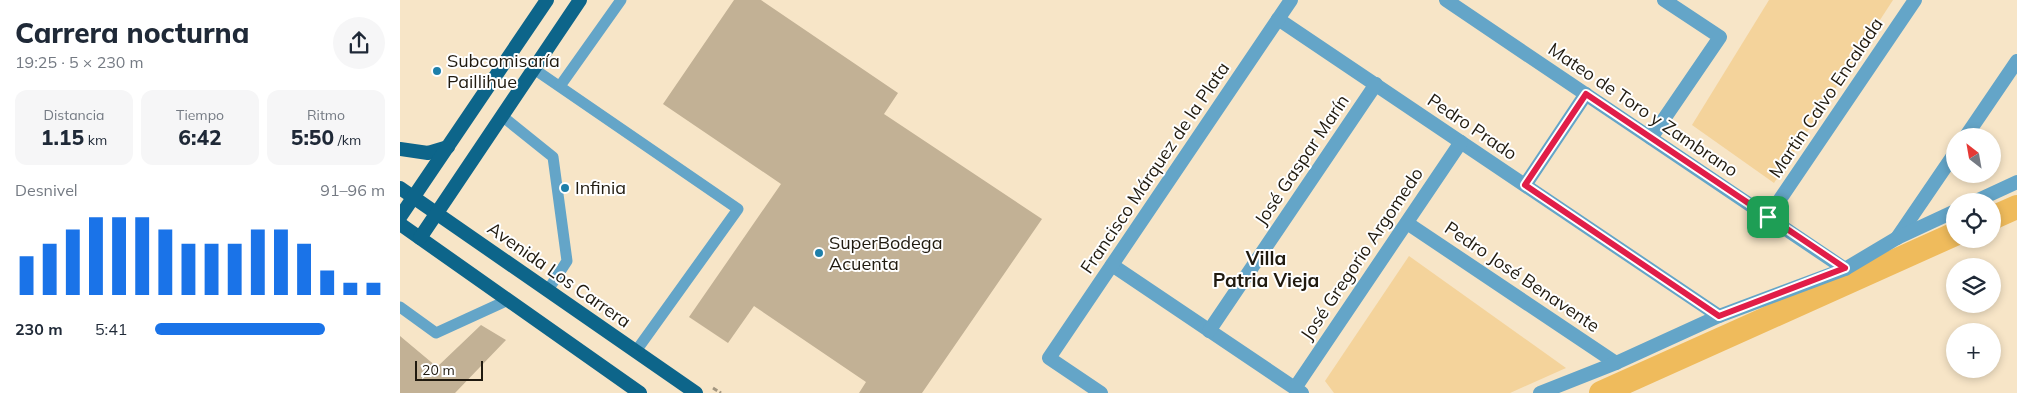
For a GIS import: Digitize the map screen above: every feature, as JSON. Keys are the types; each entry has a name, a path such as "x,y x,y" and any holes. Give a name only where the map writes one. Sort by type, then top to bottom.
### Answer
{"main road":[{"path":"400,217 547,0"},
{"path":"420,238 580,0"},
{"path":"400,149 428,153 448,148"},
{"name":"Avenida Los Carrera","path":"400,188 696,393"},
{"path":"400,224 640,393"}],"street":[{"name":"Francisco Márquez de la Plata","path":"1101,393 1049,358 1291,0"},
{"name":"Mateo de Toro y Zambrano","path":"1446,0 1845,268"},
{"path":"1651,138 1720,37 1664,0"},
{"name":"Martin Calvo Encalada","path":"1768,217 1915,0"},
{"name":"Pedro Prado","path":"1278,19 1719,316"},
{"path":"1971,128 2017,61"},
{"name":"José Gaspar Marín","path":"1209,331 1376,84"},
{"path":"1525,185 1586,94"},
{"name":"José Gregorio Argomedo","path":"1298,390 1461,142"},
{"path":"1897,238 1946,166"},
{"path":"1993,193 2017,182"},
{"path":"1540,393 1616,363 1719,316 1845,268 1897,238 1946,215"},
{"name":"Pedro José Benavente","path":"1407,222 1616,363"},
{"path":"1112,265 1298,390"}],"lane":[{"path":"560,86 621,0"},
{"path":"534,69 738,209 636,351"},
{"path":"502,116 553,157 567,261 548,290"},
{"path":"400,307 436,333 508,300"}],"shaded area":[{"path":"1769,0 1893,0 1774,183 1692,125"},
{"path":"1409,256 1566,368 1510,393 1334,393 1325,381"}],"building":[{"path":"734,0 761,0 898,93 884,114 1042,219 922,393 859,393 866,382 754,306 728,343 689,317 781,184 663,104"},
{"path":"481,325 506,340 455,393 400,393 400,336 437,367"}],"waterway":[{"path":"2001,214 2017,207"},
{"path":"1601,393 1946,238"}],"place":[{"name":"Subcomisaría Paillihue","path":"437,71"},
{"name":"Infinia","path":"565,188"},
{"name":"SuperBodega Acuenta","path":"819,253"}],"district":[{"name":"Villa Patria Vieja","path":"1266,269"}],"route":[{"path":"1586,94 1768,217 1845,268 1719,316 1525,185 1586,94"}]}
